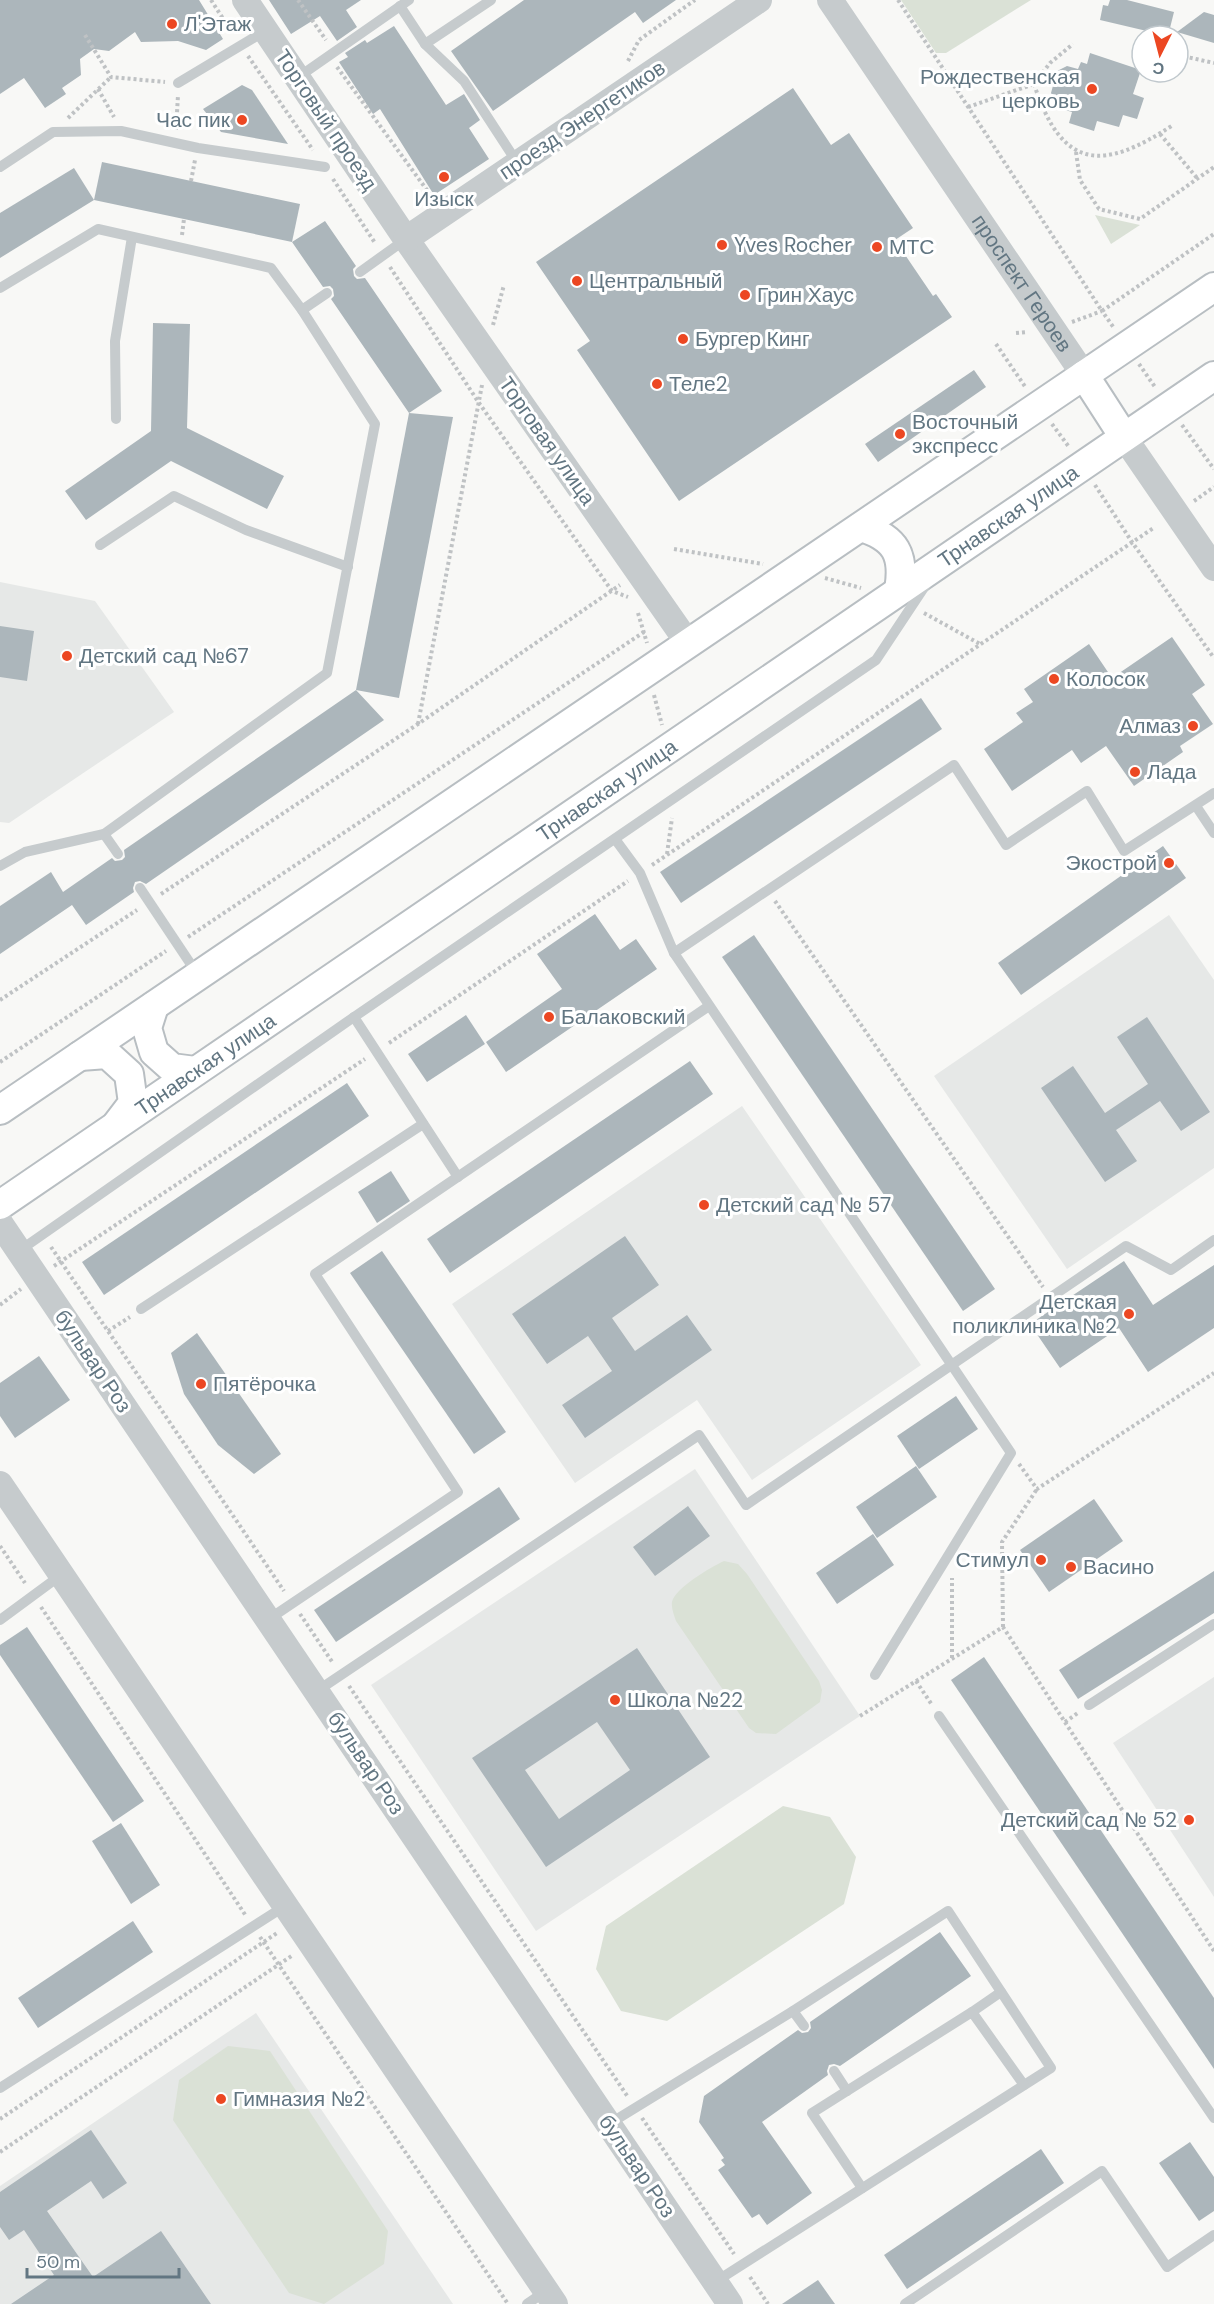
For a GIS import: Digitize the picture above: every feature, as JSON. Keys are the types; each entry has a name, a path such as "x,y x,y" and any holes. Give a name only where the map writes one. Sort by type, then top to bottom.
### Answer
{"main road":[{"path":"0,1110 1214,287"},
{"name":"проспект Героев","path":"1084,375 1124,437"},
{"name":"Трнавская улица","path":"0,1205 668,748 900,598 941,562 1214,376"},
{"path":"861,527 887,538 896,548 902,574 900,598"},
{"path":"154,1006 147,1028 154,1052 172,1068 195,1071"},
{"path":"80,1056 107,1054 129,1074 133,1103 116,1126"}],"street":[{"name":"Торговый проезд","path":"245,0 406,239"},
{"name":"проезд Энергетиков","path":"406,239 759,0"},
{"name":"проспект Героев","path":"830,0 1084,375"},
{"name":"Торговая улица","path":"406,239 688,643"},
{"name":"проспект Героев","path":"1124,437 1214,568"},
{"name":"бульвар Роз","path":"0,1223 730,2304"},
{"path":"0,1484 311,1943 543,2300"}],"lane":[{"path":"425,44 491,0"},
{"path":"297,78 404,3 425,44 464,81 518,164"},
{"path":"178,83 266,30"},
{"path":"0,166 54,132 121,131 176,143 325,168"},
{"path":"0,288 98,230 271,268 302,310 375,423 327,673 104,834 25,852 0,866"},
{"path":"116,419 115,341 132,237"},
{"path":"360,272 406,239"},
{"path":"302,310 327,293"},
{"path":"100,545 174,496 246,530 348,567"},
{"path":"19,1251 354,1017 876,660 900,598"},
{"path":"674,953 954,765 1006,845 1087,791 1124,851 1214,793"},
{"path":"1196,806 1214,833"},
{"path":"104,834 118,854"},
{"path":"615,839 640,873 674,953 1011,1453 875,1675"},
{"path":"140,888 198,975"},
{"path":"269,1619 458,1492 315,1274 709,1006"},
{"path":"354,1017 458,1177"},
{"path":"141,1310 423,1124"},
{"path":"317,1691 699,1435 746,1504 1126,1246 1171,1270 1214,1240"},
{"path":"0,1620 62,1575"},
{"path":"1089,1705 1214,1624"},
{"path":"939,1716 1214,2118"},
{"path":"609,2124 793,2011 948,1911 1051,2068 715,2282"},
{"path":"0,2088 290,1913"},
{"path":"861,2188 812,2113 1002,1992"},
{"path":"793,2011 804,2026"},
{"path":"972,2012 1024,2085"},
{"path":"834,2071 847,2091"},
{"path":"905,2304 1102,2170 1167,2267 1214,2235"}],"path":[{"path":"211,0 325,168 479,403 612,591 627,595 639,616 644,632 648,647 647,671 668,748"},
{"path":"298,0 335,52 334,63 432,198 442,192"},
{"path":"624,67 639,40 695,0"},
{"path":"898,0 1102,311 1214,234"},
{"path":"85,35 111,77"},
{"path":"968,107 1034,84 1050,63 1073,44"},
{"path":"1190,58 1214,63"},
{"path":"54,132 111,77 178,83 176,143"},
{"path":"1034,84 1042,109 1058,136 1076,152 1093,156 1123,151 1160,134 1173,125"},
{"path":"98,88 121,131"},
{"path":"1160,134 1197,178"},
{"path":"1076,152 1080,180 1099,209 1140,219 1214,168"},
{"path":"418,724 479,403 486,353 504,285"},
{"path":"996,345 1082,465 1132,542 1214,658"},
{"path":"1194,501 1214,487"},
{"path":"0,1305 36,1277 377,1051 1155,527"},
{"path":"675,549 797,569 900,598 980,644"},
{"path":"0,1000 418,724 612,591"},
{"path":"0,1062 644,632"},
{"path":"667,854 675,798"},
{"path":"767,890 1050,1297"},
{"path":"41,1234 62,1261 768,2304"},
{"path":"108,1331 141,1310"},
{"path":"1214,1373 1037,1489 1002,1542 1003,1627 1214,1951"},
{"path":"1011,1453 1037,1489"},
{"path":"952,1658 953,1548"},
{"path":"860,1716 1003,1627"},
{"path":"916,1681 939,1716"},
{"path":"0,2119 290,1913"},
{"path":"0,2152 311,1943"}],"shaded area":[{"path":"901,0 1031,0 946,53 936,53"},
{"path":"1095,215 1140,225 1111,244"},
{"name":"Детский сад №67","path":"0,582 95,601 174,712 9,823 0,822"},
{"path":"1169,915 1214,980 1214,1168 1067,1269 934,1076"},
{"name":"Детский сад № 57","path":"742,1106 921,1365 752,1480 697,1400 575,1483 452,1304"},
{"name":"Школа №22","path":"695,1469 860,1716 536,1931 371,1685"},
{"path":"724,1561 738,1564 747,1574 819,1681 822,1690 820,1702 776,1734 756,1733 749,1728 676,1621 672,1607 675,1596 686,1584"},
{"name":"Детский сад № 52","path":"1214,1677 1214,1897 1113,1743"},
{"path":"783,1806 830,1817 856,1857 844,1904 667,2021 621,2011 596,1969 606,1926"},
{"name":"Гимназия №2","path":"256,2013 453,2304 0,2304 0,2186"},
{"path":"228,2046 270,2051 388,2231 384,2264 324,2304 289,2293 173,2120 179,2080"}],"building":[{"path":"0,0 199,0 223,39 206,50 178,41 141,42 135,32 109,51 94,49 80,59 81,75 62,88 66,94 45,108 24,78 0,94"},
{"path":"269,0 361,0 346,10 357,27 337,41 320,16 291,34"},
{"path":"524,0 676,0 643,23 635,12 493,111 451,51"},
{"path":"1110,0 1127,0 1174,12 1171,24 1130,24 1130,27 1100,20 1103,5 1108,6"},
{"path":"1204,12 1214,15 1214,43 1190,36 1190,24 1188,24"},
{"path":"394,26 446,105 464,94 480,120 469,128 489,159 434,195 380,109 373,114 339,62 348,57 345,53 365,40 367,43"},
{"name":"Рождественская церковь","path":"1090,53 1130,66 1130,84 1136,84 1133,94 1144,98 1137,119 1123,115 1119,127 1097,121 1094,131 1069,123 1072,112 1065,110 1067,105 1056,101 1051,93 1057,71 1067,66 1078,69 1081,62 1087,64"},
{"name":"Час пик","path":"242,85 252,90 288,144 221,132 203,109"},
{"name":"Грин Хаус","path":"793,88 831,145 849,133 913,228 895,240 933,296 936,294 952,317 679,501 577,350 590,341 536,262"},
{"path":"102,162 300,204 292,242 94,200"},
{"path":"74,168 94,200 0,258 0,213"},
{"path":"325,221 356,266 353,269 354,276 357,279 365,278 442,391 409,413 331,299 334,296 333,289 330,286 323,287 292,242"},
{"path":"153,323 190,324 187,428 284,476 267,509 171,461 86,520 65,491 151,431"},
{"path":"974,370 986,387 878,462 865,444"},
{"path":"409,413 453,417 399,698 356,690"},
{"path":"0,626 34,631 27,681 0,677"},
{"path":"1172,637 1205,685 1192,694 1213,724 1180,746 1183,752 1134,786 1106,746 1081,763 1072,750 1012,791 984,749 1023,722 1016,713 1033,702 1024,689 1089,644 1112,678"},
{"path":"356,690 384,720 146,884 140,881 135,882 134,892 86,925 72,905 0,954 0,906 51,872 63,892 112,858 115,861 122,860 125,857 124,850"},
{"path":"921,698 942,729 681,903 660,872"},
{"path":"1163,846 1186,878 1021,995 998,963"},
{"path":"595,914 620,950 636,939 657,969 506,1072 486,1042 562,989 537,954"},
{"path":"754,935 995,1289 963,1311 722,957"},
{"path":"466,1015 485,1044 427,1082 408,1054"},
{"path":"1147,1017 1210,1112 1181,1131 1160,1101 1116,1130 1137,1161 1105,1182 1041,1088 1073,1066 1105,1113 1148,1084 1117,1037"},
{"path":"690,1061 713,1094 450,1273 427,1239"},
{"path":"347,1083 369,1116 104,1295 82,1262"},
{"path":"391,1171 410,1201 377,1223 358,1192"},
{"path":"625,1236 659,1285 612,1318 635,1351 687,1315 712,1350 585,1438 562,1405 612,1371 588,1336 547,1364 512,1314"},
{"path":"382,1251 506,1432 474,1454 350,1273"},
{"name":"Детская поликлиника №2","path":"1124,1261 1153,1305 1214,1265 1214,1328 1148,1372 1119,1328 1060,1368 1030,1324"},
{"path":"197,1333 281,1454 254,1474 218,1445 184,1394 171,1353"},
{"path":"39,1356 70,1400 15,1438 0,1416 0,1383"},
{"path":"956,1396 978,1429 919,1469 897,1436"},
{"path":"916,1466 937,1497 877,1538 856,1507"},
{"path":"499,1487 520,1519 336,1642 314,1610"},
{"path":"1094,1499 1123,1541 1049,1592 1020,1550"},
{"path":"688,1506 710,1536 655,1576 633,1547"},
{"path":"873,1534 894,1565 837,1604 816,1573"},
{"path":"1214,1571 1214,1613 1078,1699 1059,1670"},
{"path":"27,1627 144,1801 113,1822 0,1655 0,1645"},
{"path":"637,1648 710,1757 546,1867 472,1758","holes":["597,1722 630,1770 559,1819 525,1770"]},
{"path":"984,1657 1214,1998 1214,2069 951,1680"},
{"path":"121,1823 160,1885 131,1904 92,1841"},
{"path":"133,1921 153,1952 38,2028 18,1998"},
{"path":"940,1932 971,1976 840,2066 829,2065 828,2075 762,2122 812,2193 767,2225 759,2214 752,2218 718,2170 725,2165 721,2160 724,2158 699,2122 704,2096 798,2030 802,2033 808,2032 811,2028 810,2022"},
{"path":"91,2130 127,2183 103,2199 91,2181 47,2211 93,2277 161,2231 211,2304 11,2304 54,2275 24,2230 9,2240 0,2227 0,2192"},
{"path":"1190,2142 1214,2177 1214,2211 1199,2221 1159,2163"},
{"path":"1041,2149 1064,2183 907,2289 884,2255"},
{"path":"818,2280 835,2304 782,2304"}],"place":[{"name":"Л'Этаж","path":"172,24"},
{"name":"Рождественская церковь","path":"1092,89"},
{"name":"Час пик","path":"242,120"},
{"name":"Изыск","path":"444,177"},
{"name":"Yves Rocher","path":"722,245"},
{"name":"МТС","path":"877,247"},
{"name":"Центральный","path":"577,281"},
{"name":"Грин Хаус","path":"745,295"},
{"name":"Бургер Кинг","path":"683,339"},
{"name":"Теле2","path":"657,384"},
{"name":"Восточный экспресс","path":"900,434"},
{"name":"Детский сад №67","path":"67,656"},
{"name":"Колосок","path":"1054,679"},
{"name":"Алмаз","path":"1193,726"},
{"name":"Лада","path":"1135,772"},
{"name":"Экострой","path":"1169,863"},
{"name":"Балаковский","path":"549,1017"},
{"name":"Детский сад № 57","path":"704,1205"},
{"name":"Детская поликлиника №2","path":"1129,1314"},
{"name":"Пятёрочка","path":"201,1384"},
{"name":"Стимул","path":"1041,1560"},
{"name":"Васино","path":"1071,1567"},
{"name":"Школа №22","path":"615,1700"},
{"name":"Детский сад № 52","path":"1189,1820"},
{"name":"Гимназия №2","path":"221,2099"}]}
